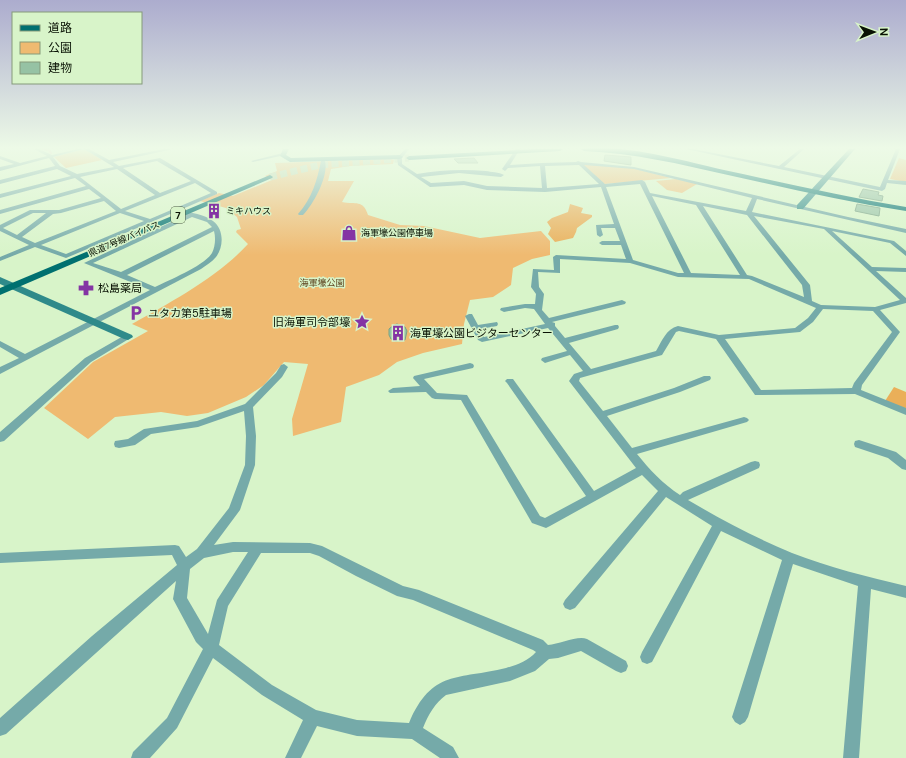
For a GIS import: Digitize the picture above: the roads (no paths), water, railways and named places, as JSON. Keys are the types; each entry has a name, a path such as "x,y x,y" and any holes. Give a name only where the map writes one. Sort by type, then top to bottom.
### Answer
{"main road":[{"name":"県道7号線バイパス","path":"0,292 251,184"},
{"path":"780,184 906,209"}],"street":[{"path":"0,196 44,184"},
{"path":"86,184 120,211 150,221"},
{"path":"143,184 159,195"},
{"path":"0,259 186,184"},
{"path":"0,228 17,238 66,256 215,193 201,184"},
{"path":"302,213 309,206 318,184"},
{"path":"429,184 451,184"},
{"path":"467,184 493,188 545,190 611,184"},
{"path":"493,188 495,184"},
{"path":"544,184 545,190"},
{"path":"643,184 689,276"},
{"path":"705,184 906,231"},
{"path":"800,207 819,184"},
{"path":"860,184 882,189 884,184"},
{"path":"603,185 630,261"},
{"path":"0,212 89,187"},
{"path":"649,194 892,242 906,254"},
{"path":"755,196 749,210 750,213 806,285 808,301"},
{"path":"0,228 32,211 59,212 104,199"},
{"path":"698,203 744,276"},
{"path":"0,371 199,267 214,256 218,248 218,235 216,228 209,221 175,210"},
{"path":"17,238 52,212"},
{"path":"156,290 121,275 87,263 191,215"},
{"path":"600,235 598,226 617,226"},
{"path":"121,275 216,228"},
{"path":"826,228 828,232 906,301"},
{"path":"892,242 895,228"},
{"path":"602,242 623,243"},
{"path":"589,373 565,341 538,310 540,294 535,286 535,270 558,272 556,257 630,261 678,275 750,277 820,306 875,309 906,301"},
{"path":"869,269 906,270"},
{"path":"0,280 128,337"},
{"path":"469,316 482,340 622,302"},
{"path":"504,310 526,306 539,307"},
{"path":"820,306 814,315 797,330 719,336 678,328 673,330 659,353 577,376 574,381 644,469 665,490 680,501 719,524 789,557 865,582 906,592"},
{"path":"856,391 857,385 896,332 875,309"},
{"path":"476,328 494,324"},
{"path":"565,341 615,328"},
{"path":"719,336 758,393 856,391 906,412"},
{"path":"0,438 88,360 128,337"},
{"path":"0,344 25,358"},
{"path":"546,360 572,352"},
{"path":"470,366 417,378 426,389 435,396 464,397 536,520 546,523 592,496 644,469"},
{"path":"119,444 131,442 148,431 198,424 248,406 279,375 284,367"},
{"path":"600,415 677,390 707,378"},
{"path":"510,381 592,496"},
{"path":"393,391 426,389"},
{"path":"0,728 97,641 184,566 201,554 234,510 250,465 251,436 248,406"},
{"path":"630,452 744,420"},
{"path":"860,444 892,455 906,466"},
{"path":"680,501 687,495 755,465"},
{"path":"570,604 665,490"},
{"path":"647,657 719,524"},
{"path":"201,554 233,547 310,548 322,551 377,581 402,592 414,594 538,645 546,652 558,651 582,644 621,666"},
{"path":"139,758 172,723 211,648 222,604 258,548"},
{"path":"0,558 174,550 184,566 180,599 200,637 211,648 267,690 313,716 357,728 414,731 447,753 451,758"},
{"path":"740,717 789,557"},
{"path":"850,758 865,582"},
{"path":"414,731 419,717 439,692 454,685 515,672 540,660 546,652"},
{"path":"293,758 313,716"}],"place":[{"name":"ミキハウス","path":"214,211"},
{"name":"海軍壕公園停車場","path":"349,233"},
{"name":"松島薬局","path":"86,288"},
{"name":"ユタカ第5駐車場","path":"136,313"},
{"name":"旧海軍司令部壕","path":"362,322"},
{"name":"海軍壕公園ビジターセンター","path":"398,333"}],"park label":[{"name":"海軍壕公園","path":"322,283"}]}
